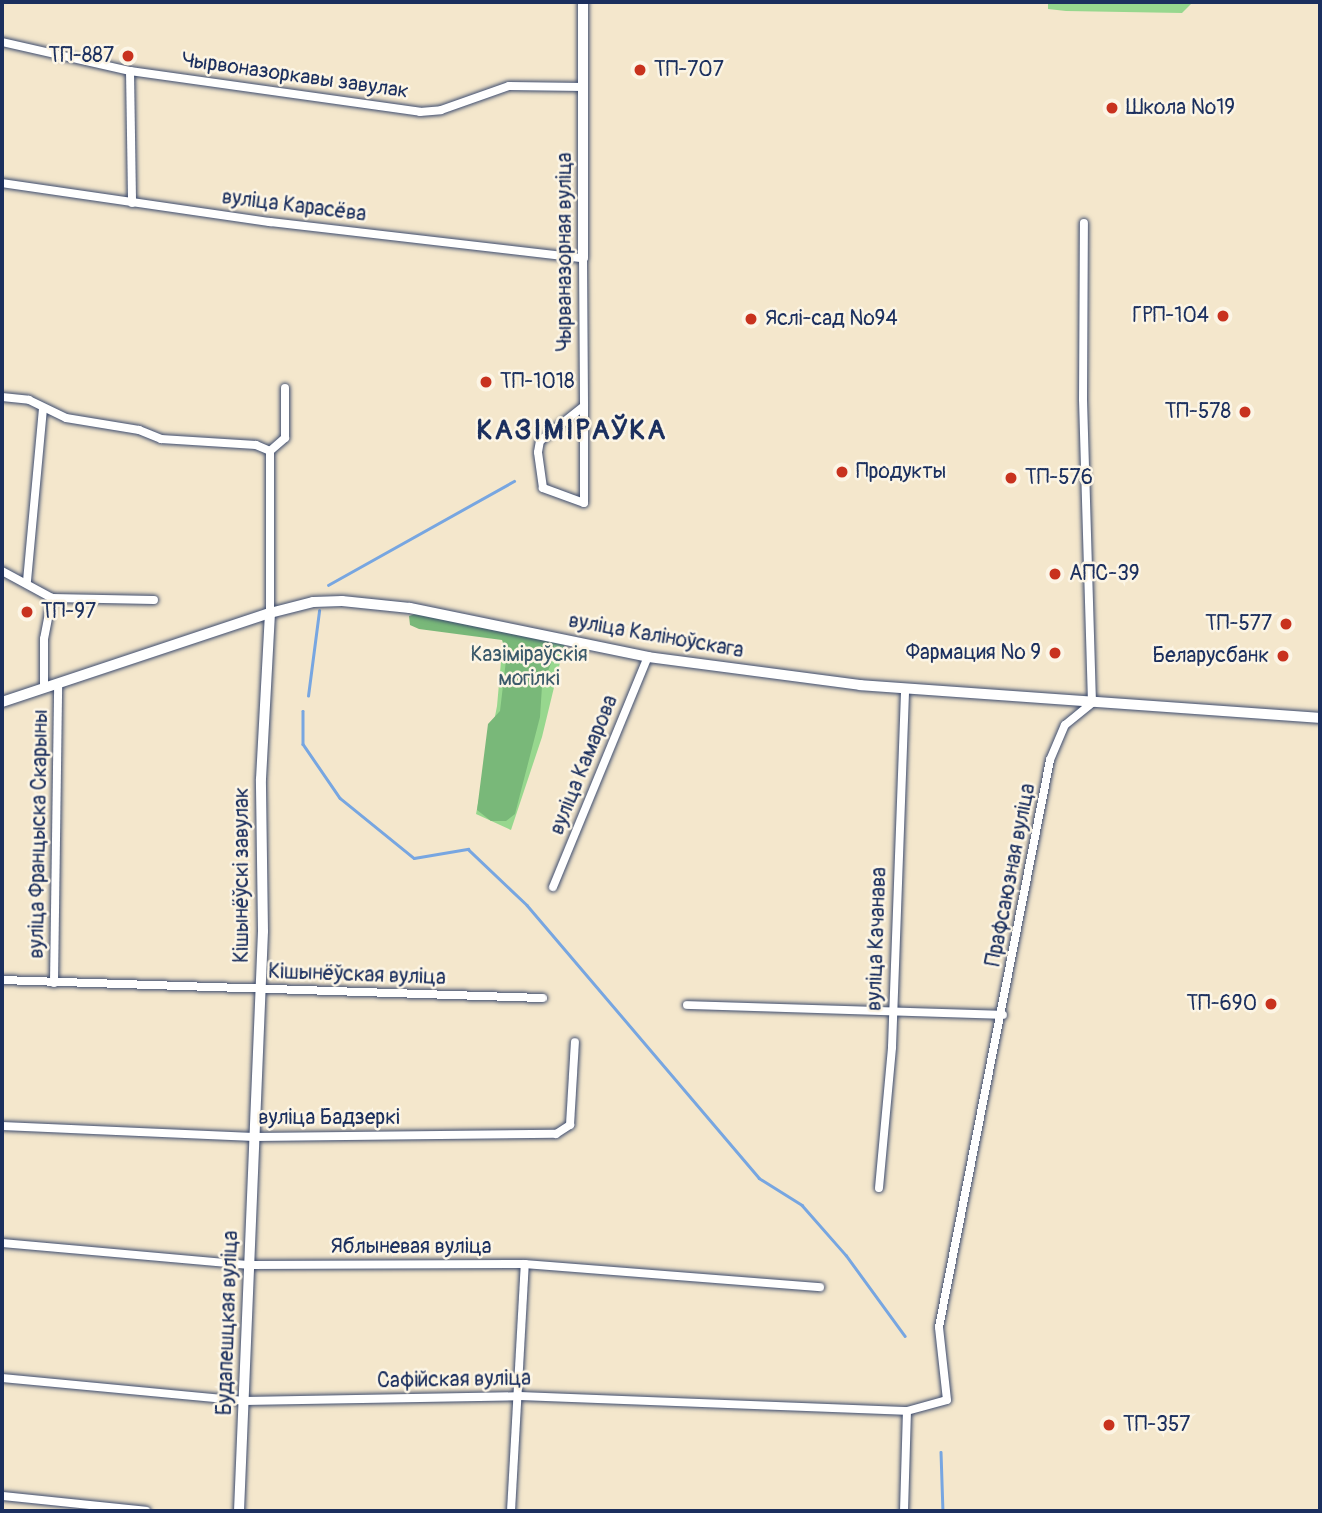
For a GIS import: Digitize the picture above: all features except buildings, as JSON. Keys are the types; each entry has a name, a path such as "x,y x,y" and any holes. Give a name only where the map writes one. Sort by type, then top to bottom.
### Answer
{"main road":[{"name":"вуліца Каліноўскага","path":"2,702 270,613 313,602 410,608 649,657 905,690 1320,718"}],"street":[{"name":"Чырваназорная вуліца","path":"583,2 583,258 584,406 584,503 543,488 538,452 540,441 584,406"},
{"name":"Чырвоназоркавы завулак","path":"2,42 130,71 420,112 441,110 509,86 583,87"},
{"path":"130,71 132,203"},
{"name":"вуліца Карасёва","path":"2,183 132,203 583,258"},
{"path":"1084,223 1083,391 1092,703"},
{"path":"270,613 270,451 285,438 285,388"},
{"path":"2,397 29,400 43,410 66,418 139,430 161,439 256,445 270,451"},
{"path":"27,581 43,410"},
{"path":"2,571 27,581 52,598 154,600"},
{"path":"44,687 44,639 52,598"},
{"name":"Кішынёўскі завулак","path":"254,1137 261,990 261,779 270,613"},
{"name":"вуліца Камарова","path":"553,887 649,657"},
{"name":"вуліца Францыска Скарыны","path":"54,983 58,685"},
{"name":"вуліца Качанава","path":"879,1188 892,1012 905,690"},
{"name":"Прафсаюзная вуліца","path":"908,1411 947,1400 939,1327 1003,1015 1050,760 1065,725 1092,703"},
{"name":"Кішынёўская вуліца","path":"2,980 543,998"},
{"path":"687,1005 1003,1015"},
{"name":"вуліца Бадзеркі","path":"2,1126 254,1137 562,1133 570,1125 575,1042"},
{"name":"Будапешцкая вуліца","path":"239,1511 254,1137"},
{"name":"Яблыневая вуліца","path":"2,1243 250,1265 525,1264 820,1287"},
{"path":"511,1511 525,1264"},
{"name":"Сафійская вуліца","path":"2,1378 244,1401 517,1396 908,1411"},
{"path":"904,1511 908,1411"},
{"path":"2,1496 146,1511"}],"green space":[{"path":"1048,2 1193,2 1182,13 1066,11 1048,9"},
{"name":"Казіміраўскія могілкі","path":"418,613 512,630 552,642 556,651 542,686 540,717 515,814 506,821 491,821 477,810 488,724 500,711 507,652 502,640 419,629 410,625 409,616"},
{"name":"Казіміраўскія могілкі","path":"504,628 565,642 542,737 511,830 476,814 497,706"}],"waterway":[{"path":"328,585 514,481"},
{"path":"308,696 319,611"},
{"path":"303,711 303,744 340,798 414,858 468,849 527,905 759,1178 802,1205 846,1255 905,1336"},
{"path":"941,1452 943,1511"}],"place":[{"name":"ТП-887","path":"128,56"},
{"name":"ТП-707","path":"640,70"},
{"name":"Школа №19","path":"1112,108"},
{"name":"ГРП-104","path":"1223,316"},
{"name":"Яслі-сад №94","path":"751,319"},
{"name":"ТП-1018","path":"486,382"},
{"name":"ТП-578","path":"1245,412"},
{"name":"Продукты","path":"842,472"},
{"name":"ТП-576","path":"1011,478"},
{"name":"АПС-39","path":"1055,574"},
{"name":"ТП-97","path":"27,612"},
{"name":"ТП-577","path":"1286,624"},
{"name":"Фармация № 9","path":"1055,653"},
{"name":"Беларусбанк","path":"1283,656"},
{"name":"ТП-690","path":"1271,1004"},
{"name":"ТП-357","path":"1109,1425"}],"district":[{"name":"КАЗІМІРАЎКА","path":"572,431"}]}
